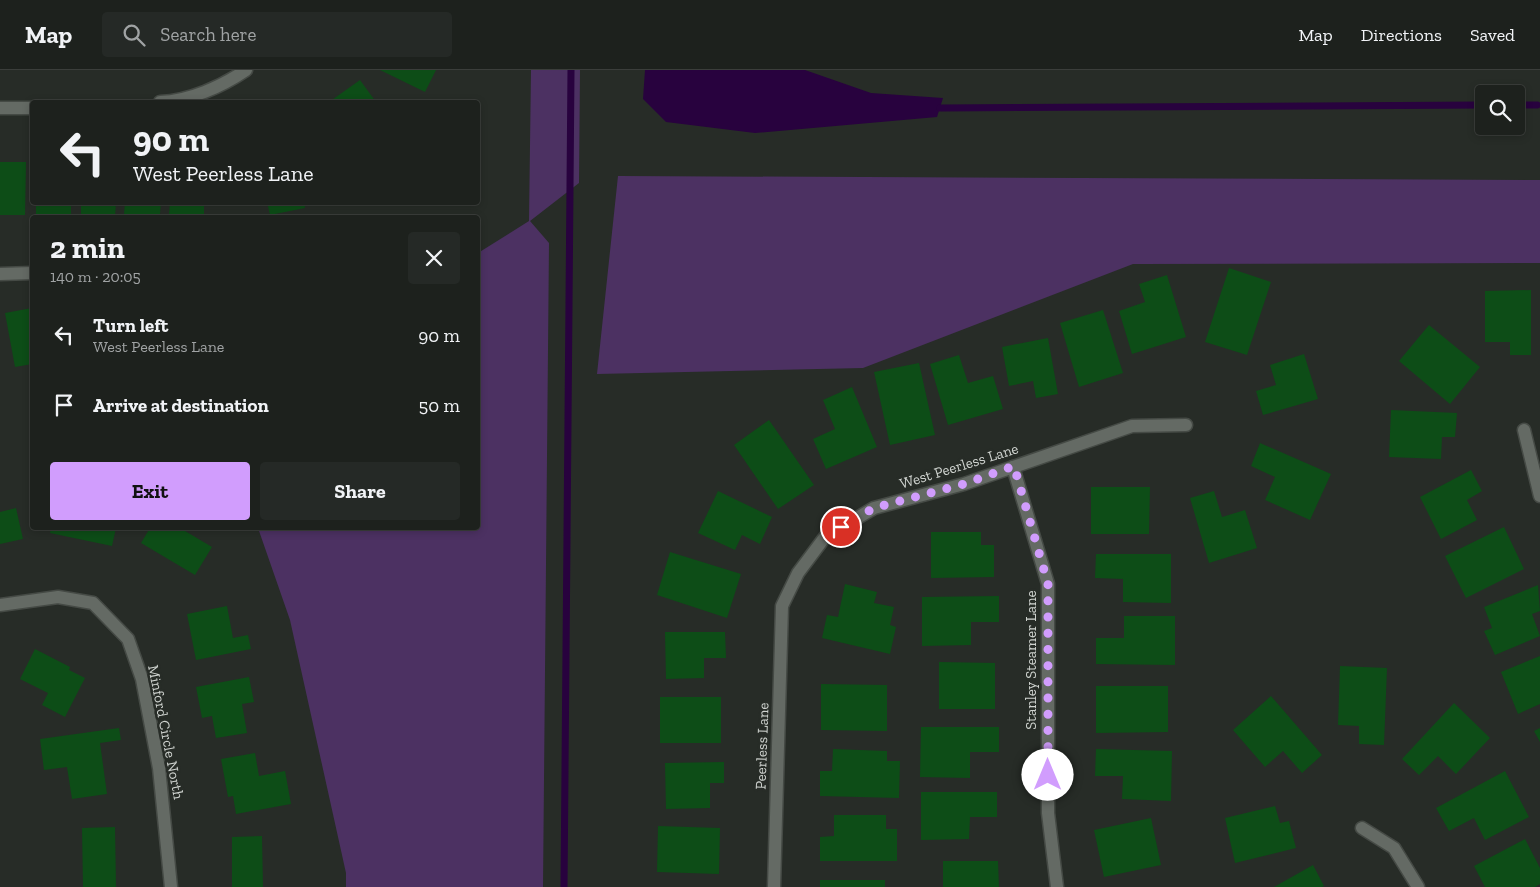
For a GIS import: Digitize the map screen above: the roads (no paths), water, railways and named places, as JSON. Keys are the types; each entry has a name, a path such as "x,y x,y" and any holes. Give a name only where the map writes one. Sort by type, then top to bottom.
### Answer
{"street":[{"path":"170,100 199,94 233,79 246,70"},
{"path":"0,108 30,108"},
{"path":"0,274 30,273"},
{"name":"West Peerless Lane","path":"782,606 798,573 825,537 874,508 964,484 1132,426 1186,425"},
{"path":"1524,430 1540,496"},
{"name":"Stanley Steamer Lane","path":"1014,466 1048,584 1048,814 1057,887"},
{"name":"Minford Circle North","path":"0,605 58,597 93,603 128,639 142,679 159,768 171,887"},
{"name":"Peerless Lane","path":"774,887 782,606"},
{"path":"1362,828 1394,848 1418,887"}],"waterway":[{"path":"564,887 571,70"},
{"path":"940,108 1475,105"},
{"path":"1525,105 1537,105"}]}
